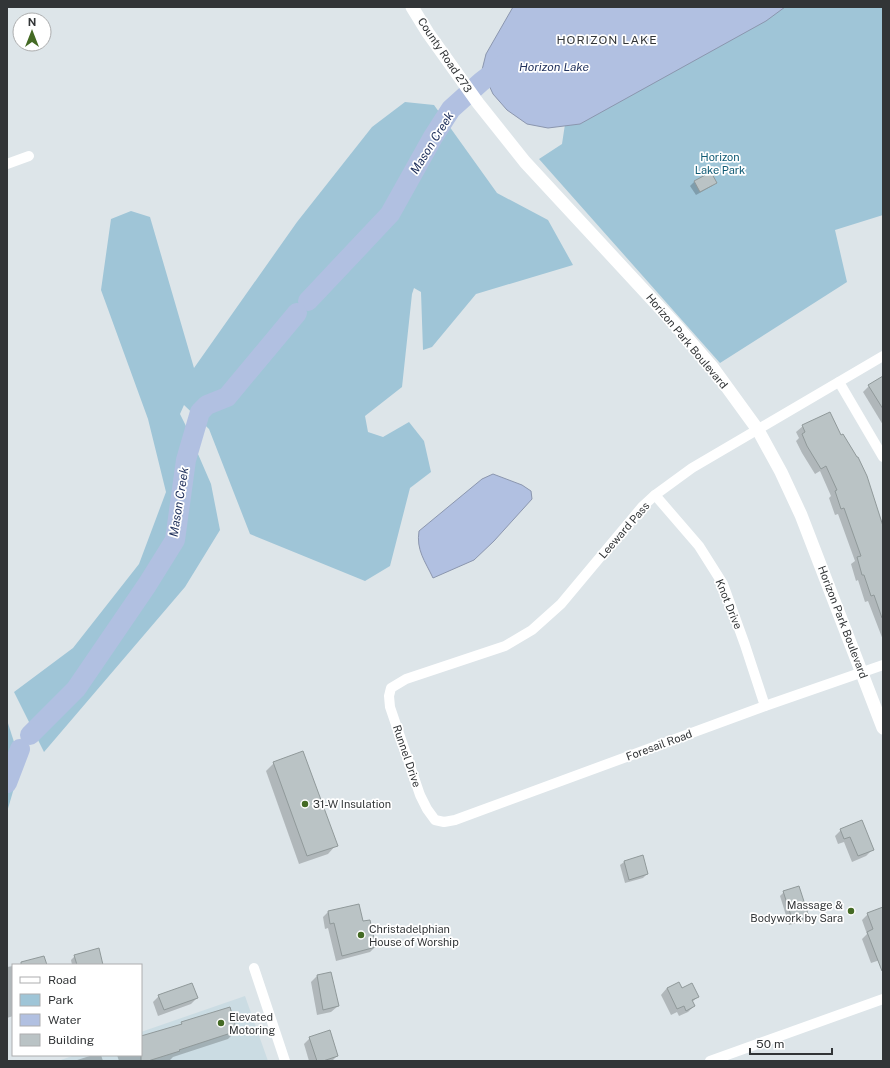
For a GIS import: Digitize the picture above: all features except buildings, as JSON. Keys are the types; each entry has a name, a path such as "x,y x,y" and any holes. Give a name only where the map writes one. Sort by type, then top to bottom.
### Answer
{"street":[{"name":"County Road 273","path":"412,7 428,33 478,103"},
{"name":"Horizon Park Boulevard","path":"478,103 526,162 674,323 712,368 758,430 802,515 883,728"},
{"path":"7,164 29,156"},
{"name":"Leeward Pass","path":"391,688 406,680 504,646 532,630 561,604 642,507 655,495 692,468 883,356"},
{"path":"839,382 883,457"},
{"name":"Knot Drive","path":"655,495 699,546 723,584 765,706"},
{"name":"Foresail Road","path":"435,820 444,822 456,820 765,706 883,665"},
{"name":"Runnel Drive","path":"391,688 389,696 390,707 420,795 427,809 435,820"},
{"path":"254,968 285,1061"},
{"path":"710,1061 883,999"}],"shaded area":[{"path":"245,996 268,1061 58,1061 72,1056 142,1056 142,1032"}],"green space":[{"name":"Horizon Lake Park","path":"711,7 883,7 883,215 835,230 847,282 720,363 539,159 562,144 567,111"},
{"path":"405,102 434,105 497,193 548,220 573,265 476,294 432,347 423,350 421,292 414,288 412,294 402,387 365,416 368,432 383,437 409,422 424,441 431,472 410,488 390,566 365,581 250,534 209,429 184,405 180,414 211,484 220,530 185,587 44,752 14,692 73,648 139,564 166,492 148,419 101,290 111,219 131,211 150,217 194,368 297,222 372,127"},
{"path":"7,720 21,764 7,812"}],"water":[{"name":"Horizon Lake","path":"513,7 785,7 766,21 580,124 548,128 527,124 507,110 493,94 482,70 486,54"},
{"path":"493,474 522,485 531,491 532,499 494,541 474,560 433,578 420,550 418,538 419,531 482,479"}],"waterway":[{"name":"Mason Creek","path":"308,301 390,214 433,137 451,109 481,82 507,62"},
{"name":"Mason Creek","path":"30,735 76,689 147,585 175,540 186,460 200,412 207,405 227,397 297,313"},
{"name":"Mason Creek","path":"7,783 20,749"}],"place":[{"name":"31-W Insulation","path":"305,804"},
{"name":"Massage & Bodywork by Sara","path":"851,911"},
{"name":"Christadelphian House of Worship","path":"361,935"},
{"name":"Elevated Motoring","path":"221,1023"}],"district":[{"name":"HORIZON LAKE","path":"607,40"}]}
